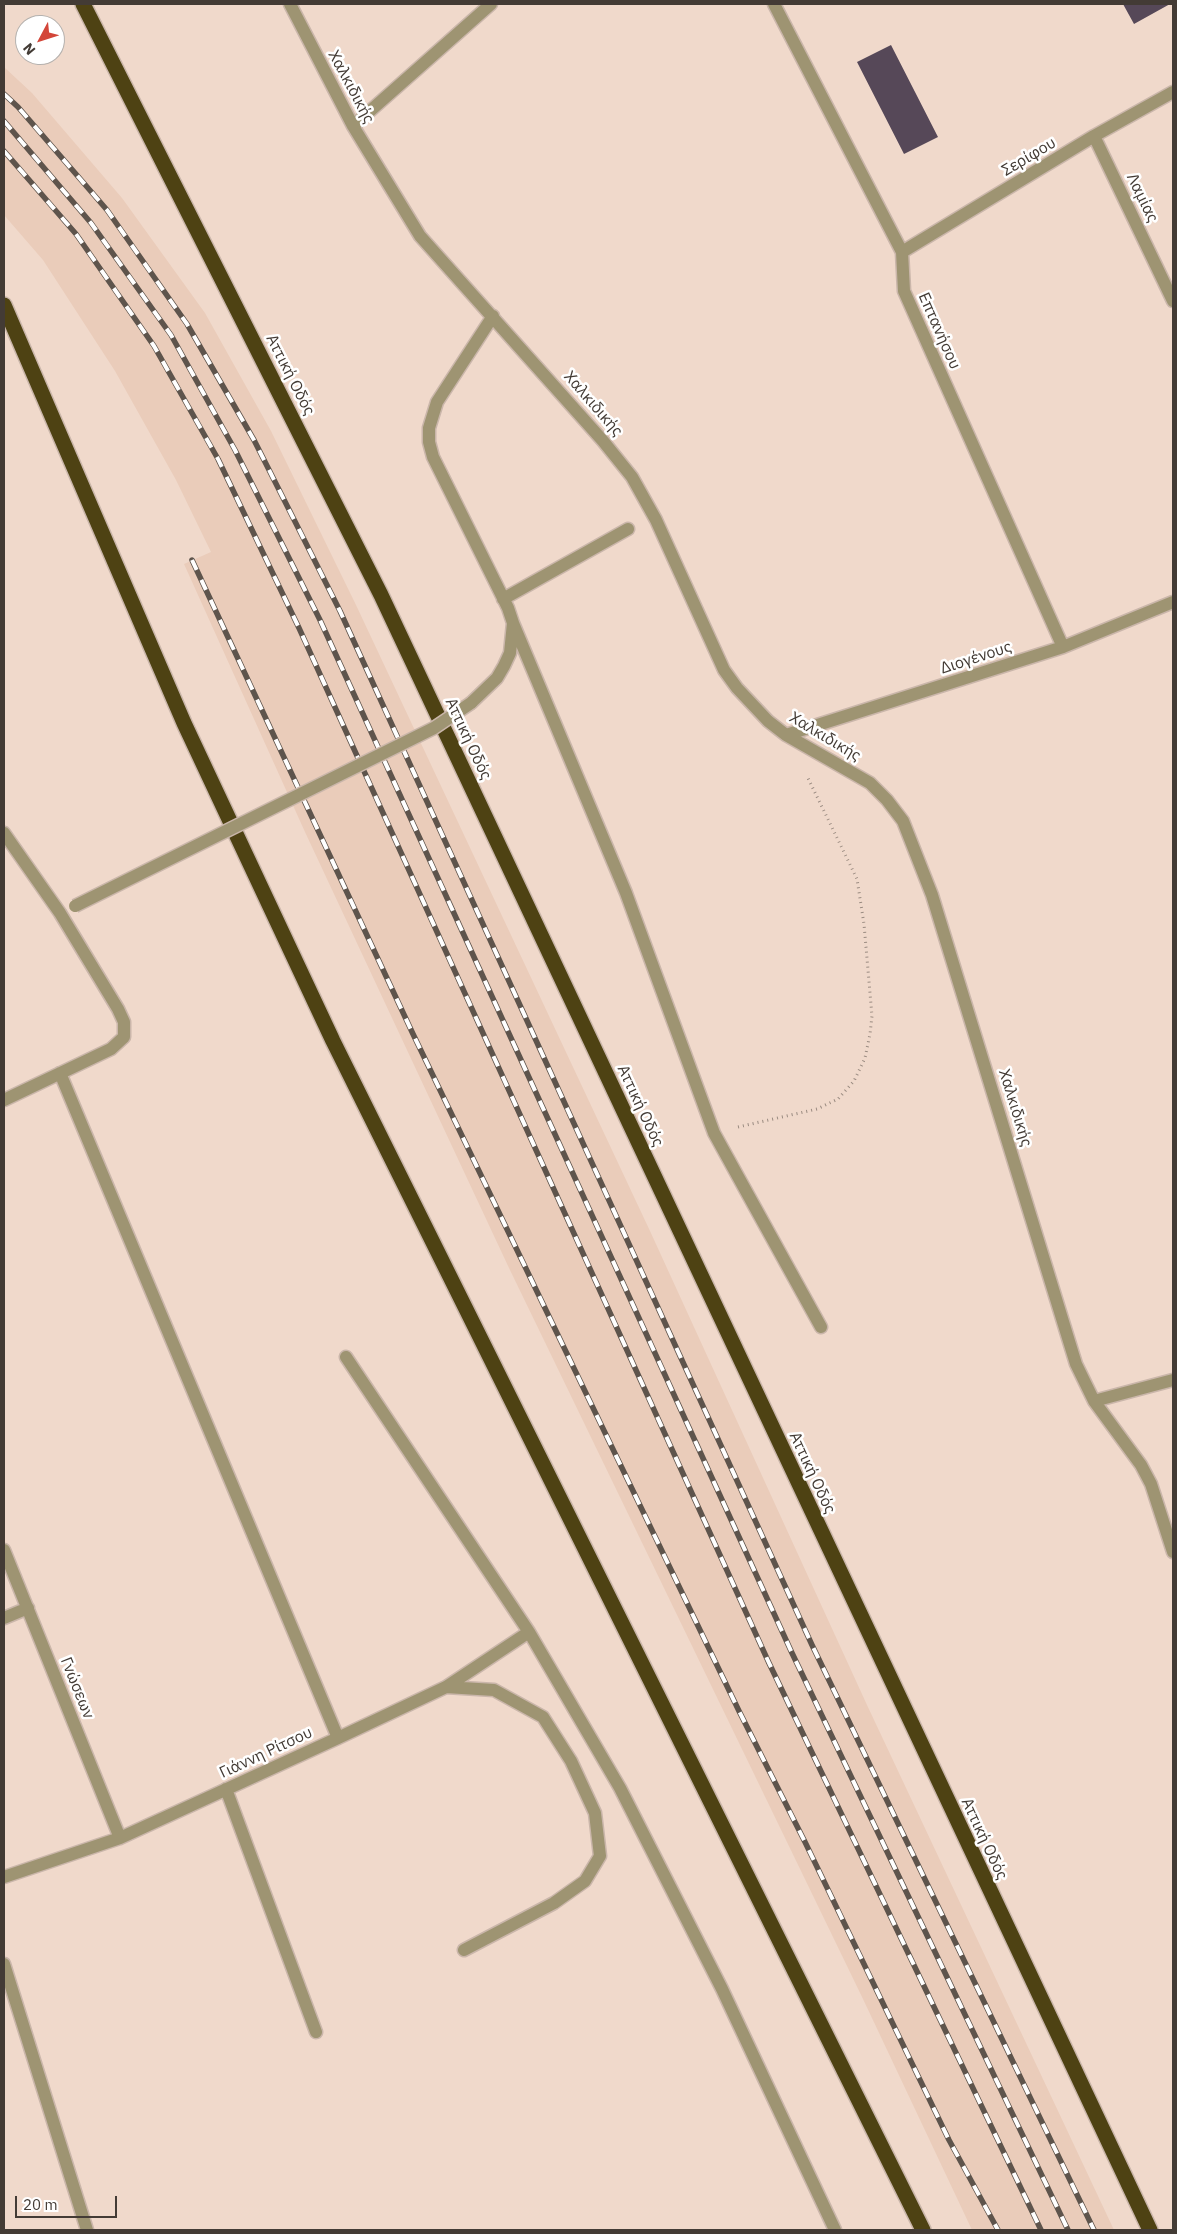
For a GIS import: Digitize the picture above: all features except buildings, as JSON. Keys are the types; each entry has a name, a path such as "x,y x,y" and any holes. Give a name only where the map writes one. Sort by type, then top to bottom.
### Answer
{"highway":[{"name":"Αττική Οδός","path":"84,4 381,595 1150,2230"},
{"path":"4,305 184,723 329,1032 923,2230"}],"street":[{"name":"Χαλκιδικής","path":"290,4 353,126 420,236 603,440 632,477 656,520 724,670 751,703 786,735 870,783 887,800 903,821 932,895 1073,1356 1094,1402 1141,1465 1150,1484 1173,1552"},
{"path":"353,126 491,4"},
{"name":"Επτανήσου","path":"774,4 902,252 904,291 1063,647"},
{"name":"Σερίφου","path":"902,252 1094,136 1173,92"},
{"name":"Λαμίας","path":"1094,136 1173,301"},
{"path":"493,316 437,402 430,428 429,442 440,474 503,599 626,893 714,1132 821,1327"},
{"path":"503,599 628,529"},
{"name":"Διογένους","path":"786,735 1063,647 1173,602"},
{"path":"60,913 434,728 472,703 497,678 510,653 513,623"},
{"path":"4,833 60,913 124,1022 124,1036 111,1049 4,1100"},
{"path":"60,1073 338,1738"},
{"path":"346,1356 529,1632 620,1788 722,1989 835,2230"},
{"path":"1094,1402 1173,1380"},
{"name":"Γνώσεων","path":"4,1550 120,1838"},
{"path":"4,1618 28,1608"},
{"name":"Γιάννη Ρίτσου","path":"4,1876 120,1838 338,1738 446,1686 529,1632"},
{"path":"446,1686 494,1690 543,1717 571,1761 595,1813 600,1856 585,1881 554,1903 464,1950"},
{"path":"226,1790 316,2032"},
{"path":"4,1964 88,2230"}],"path":[{"path":"714,1132 817,1109 838,1099 854,1081 865,1058 870,1034 872,1007 857,878 786,735"}],"shaded area":[{"path":"4,67 32,93 122,198 205,313 271,431 356,605 650,1231 867,1705 1114,2230 972,2230 863,1999 509,1268 305,832 184,564 211,552 176,480 115,371 43,260 4,215"}],"railway":[{"path":"4,94 18,107 107,210 187,324 254,440 340,611 812,1645 1094,2230"},
{"path":"4,121 91,223 171,335 235,450 320,620 792,1653 1068,2230"},
{"path":"4,151 76,234 154,346 218,459 299,628 769,1663 1041,2230"},
{"path":"192,560 413,1034 739,1711 805,1842 949,2140 998,2230"}]}
